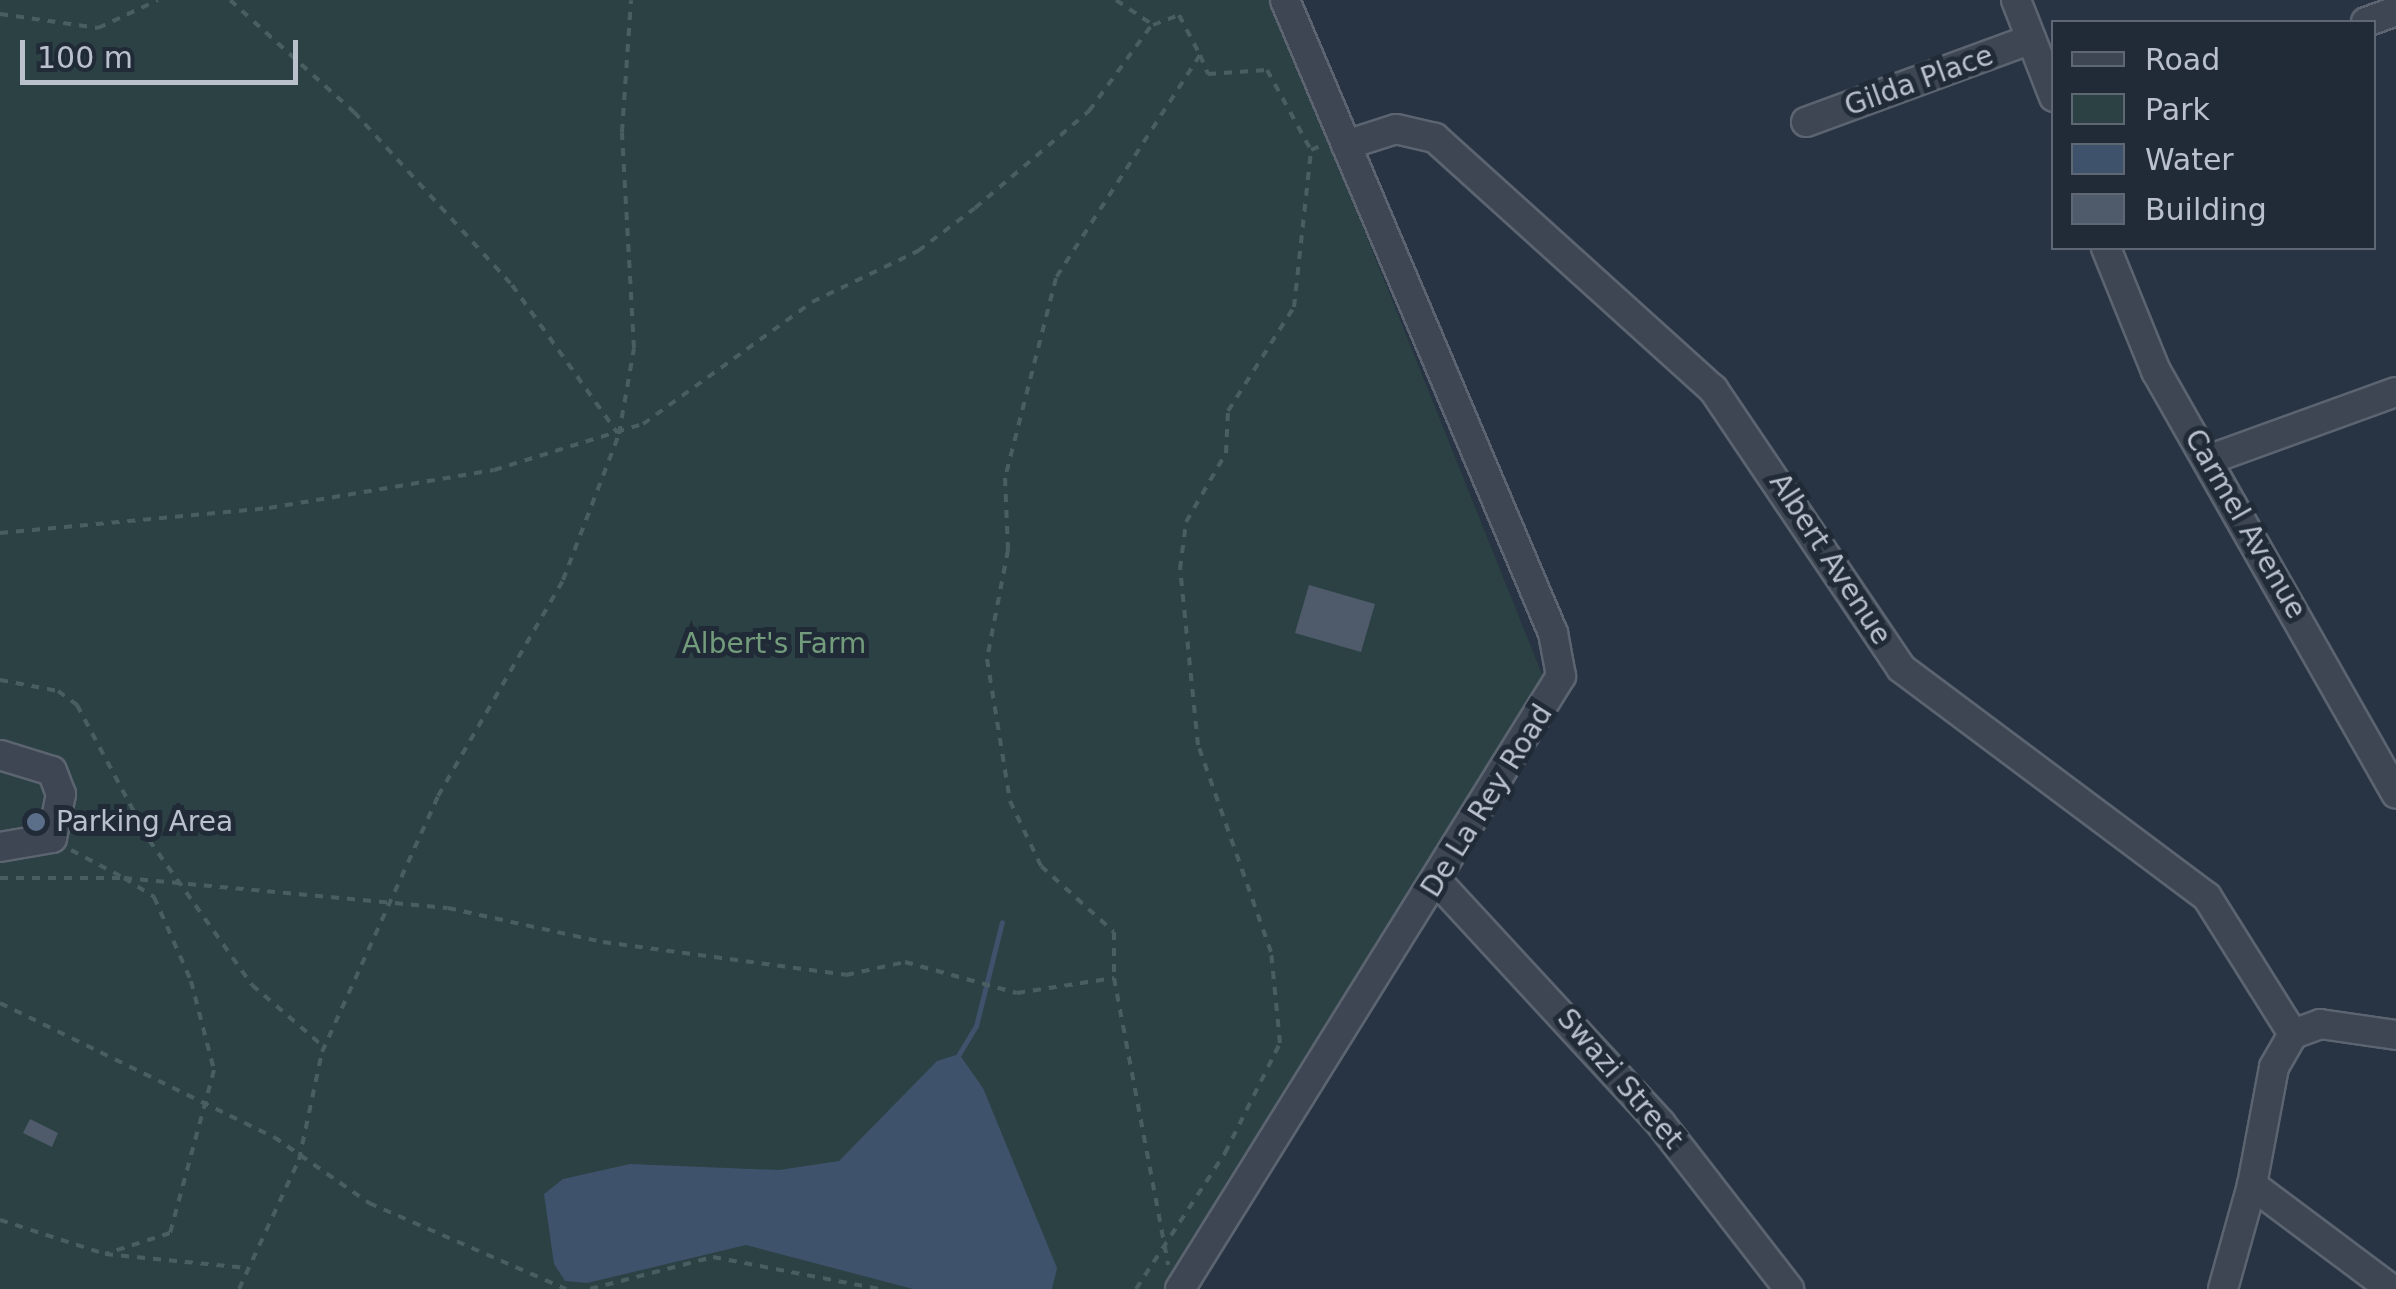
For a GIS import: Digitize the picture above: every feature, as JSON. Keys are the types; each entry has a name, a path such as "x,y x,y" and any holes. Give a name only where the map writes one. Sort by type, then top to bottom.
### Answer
{"street":[{"name":"De La Rey Road","path":"1174,1280 1437,881 1553,697 1562,662 1284,0"},
{"path":"2016,0 2051,89"},
{"path":"2371,20 2396,11"},
{"name":"Gilda Place","path":"1806,122 2031,39"},
{"name":"Albert Avenue","path":"1346,145 1396,129 1435,138 1713,389 1902,668 2207,897 2293,1034"},
{"name":"Carmel Avenue","path":"2107,250 2142,343 2396,794"},
{"path":"2208,460 2396,392"},
{"path":"0,755 57,777 59,822 49,840 0,847"},
{"name":"Swazi Street","path":"1437,881 1682,1149 1789,1289"},
{"path":"2223,1289 2252,1185 2274,1067 2293,1034 2320,1024 2396,1035"},
{"path":"2252,1185 2391,1289"}],"path":[{"path":"0,14 98,28 158,0"},
{"path":"230,0 354,112 512,285 618,434"},
{"path":"240,1289 299,1160 324,1047 438,796 562,580 618,434 634,348 622,132 632,0"},
{"path":"1116,0 1152,25"},
{"path":"0,533 288,505 494,470 618,434 704,374 739,363 812,302 918,250 976,208 1089,111 1152,25 1180,15 1208,74 1267,70 1311,150 1294,308 1228,411 1226,452 1186,522 1180,569 1198,745 1272,952 1280,1043 1225,1153 1164,1235 1136,1289"},
{"path":"1174,1280 1114,978 1114,932 1040,866 1010,800 988,659 1008,550 1005,478 1056,278 1200,56"},
{"path":"1311,150 1346,145"},
{"path":"0,680 58,691 77,705 178,880 252,985 324,1047"},
{"path":"49,840 154,897 192,981 214,1070 170,1233 105,1254"},
{"path":"0,878 178,880 388,906 448,908 603,942 846,975 905,962 1017,993 1114,978"},
{"path":"0,1003 204,1108 274,1137 299,1160 369,1203 566,1289"},
{"path":"1,1220 105,1254 248,1268"},
{"path":"590,1289 713,1258 879,1289"}],"green space":[{"name":"Albert's Farm","path":"0,0 1272,0 1549,692 1172,1289 0,1289"}],"water":[{"path":"959,1054 983,1088 1057,1268 1052,1289 913,1289 746,1245 587,1283 565,1281 554,1264 544,1194 563,1179 630,1164 779,1170 839,1161 937,1061"}],"building":[{"path":"1309,585 1375,604 1361,652 1295,633"},
{"path":"30,1119 58,1133 52,1147 23,1133"}],"waterway":[{"path":"959,1054 976,1026 1002,922"}],"place":[{"name":"Parking Area","path":"36,822"}]}
